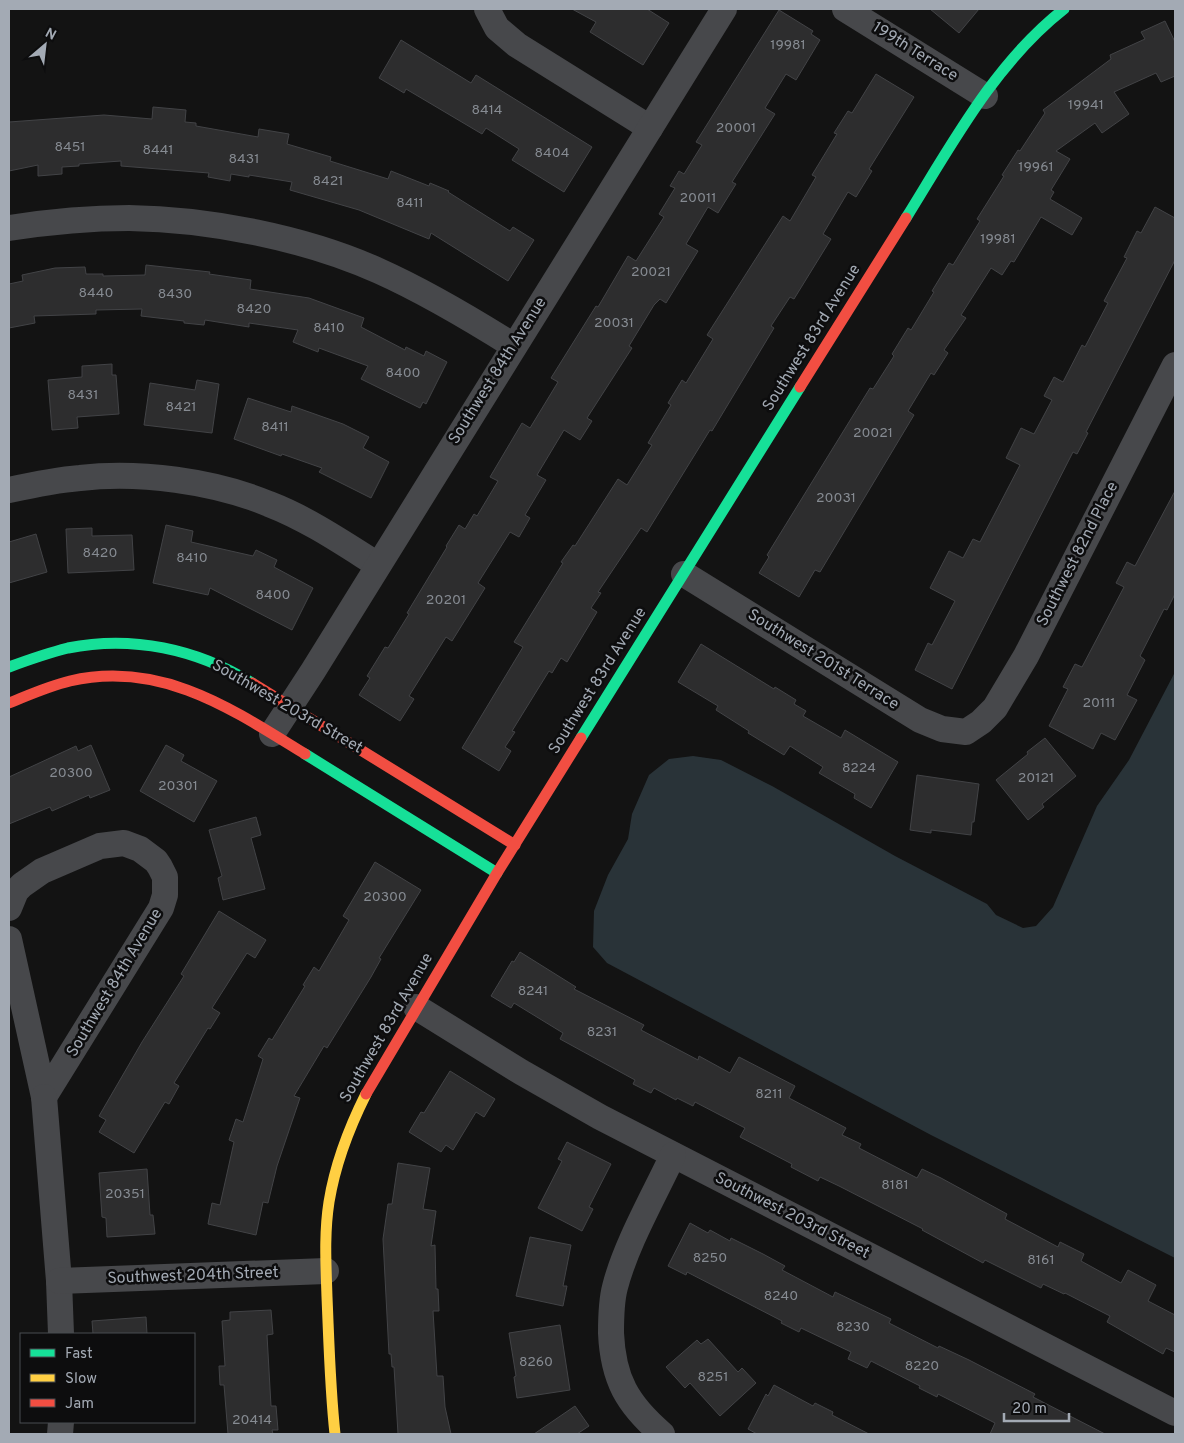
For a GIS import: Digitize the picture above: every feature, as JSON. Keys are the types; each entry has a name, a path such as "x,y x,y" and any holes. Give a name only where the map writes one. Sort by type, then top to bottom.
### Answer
{"street":[{"path":"487,9 496,28 517,45 650,128"},
{"name":"Southwest 84th Avenue","path":"272,734 724,9"},
{"name":"199th Terrace","path":"845,9 985,96"},
{"name":"Southwest 83rd Avenue","path":"335,1434 326,1270 327,1218 334,1184 347,1141 372,1081 497,873 936,171 985,96 1025,45 1043,26 1064,9"},
{"path":"9,228 42,223 108,218 149,219 196,223 276,238 333,253 378,270 457,311 514,346"},
{"name":"Southwest 82nd Place","path":"966,732 981,722 995,708 1026,656 1175,365"},
{"path":"9,490 81,478 113,476 160,478 198,484 236,492 270,504 306,522 378,565"},
{"name":"Southwest 201st Terrace","path":"684,574 920,720 950,731 966,732"},
{"name":"Southwest 203rd Street","path":"9,667 37,656 82,644 117,642 176,649 221,665 515,845"},
{"name":"Southwest 203rd Street","path":"9,704 47,688 81,679 120,676 183,686 219,702 497,873"},
{"name":"Southwest 84th Avenue","path":"9,908 16,891 28,879 100,846 124,843 140,849 156,861 165,876 165,895 161,908 44,1097"},
{"path":"9,939 44,1097 59,1281 61,1333"},
{"name":"Southwest 203rd Street","path":"416,1007 572,1102 1175,1413"},
{"path":"662,1434 627,1396 619,1380 612,1351 611,1318 614,1290 626,1254 673,1155"},
{"name":"Southwest 204th Street","path":"59,1281 326,1270"}],"shaded area":[{"path":"1175,672 1175,1258 931,1135 607,963 593,947 594,911 608,875 628,839 632,814 649,775 669,759 693,756 721,760 772,786 895,856 987,904 996,915 1023,928 1036,926 1053,907 1097,806 1129,760"}],"building":[{"path":"572,9 647,9 669,23 643,65 590,32 596,22"},
{"path":"930,9 979,9 959,33"},
{"path":"779,10 813,31 811,34 820,40 796,80 786,74 765,108 775,114 732,182 736,184 718,213 708,207 686,244 698,251 666,303 660,299 654,305 629,346 632,348 587,418 592,421 580,440 564,430 537,475 546,480 525,515 530,518 519,537 510,532 478,583 485,588 452,641 446,637 409,696 414,699 400,721 359,695 370,678 367,676 385,647 388,648 409,614 407,613 459,525 465,529 474,514 477,516 498,481 490,477 522,423 530,428 558,382 551,378 596,306 598,307 628,256 636,261 664,217 659,214 675,188 670,186 679,171 684,174 702,145 696,142"},
{"path":"1165,21 1175,42 1175,76 1161,82 1156,73 1114,92 1129,114 1102,133 1095,123 1056,151 1070,159 1051,190 1054,192 1050,199 1082,218 1072,235 1041,217 1014,262 1011,261 1002,275 991,268 961,315 966,318 944,350 948,353 934,375 931,373 908,411 914,415 820,572 815,570 799,597 759,573 769,557 767,555 870,388 873,389 894,356 892,354 908,328 911,330 934,292 932,291 949,263 953,265 980,221 977,219 1018,150 1020,151 1045,113 1043,110 1111,59 1110,55 1145,39 1141,32"},
{"path":"401,40 471,83 476,75 592,147 564,192 512,160 519,149 486,128 482,134 406,89 404,93 379,78"},
{"path":"876,74 914,97 869,169 872,171 856,197 848,192 823,234 831,239 794,299 790,297 771,326 774,328 712,431 710,430 647,532 641,528 598,592 601,593 591,608 597,612 567,662 561,658 552,673 549,671 512,731 515,732 505,747 511,751 499,771 462,748 523,647 514,642 563,563 561,562 573,545 575,546 618,479 627,485 652,445 648,443 671,405 668,403 682,380 686,383 713,339 707,335 783,216 790,221 816,177 812,175 837,134 834,133 848,111 852,113"},
{"path":"153,107 186,110 185,122 196,123 196,126 258,137 259,129 289,134 287,144 331,157 330,161 388,179 391,171 429,186 430,183 449,191 510,231 513,227 534,240 508,281 431,233 429,239 359,210 290,190 292,182 231,174 230,181 208,177 209,173 121,166 121,161 62,167 62,174 38,176 38,165 9,171 9,122 104,115 152,119"},
{"path":"1155,207 1175,218 1175,260 1086,432 1088,433 1077,454 1073,452 952,689 915,670 928,643 932,645 955,601 930,588 949,551 963,558 973,539 980,542 1020,465 1006,458 1021,428 1034,434 1052,400 1044,396 1054,377 1063,382 1082,345 1085,347 1108,303 1104,301 1127,258 1124,257 1137,231 1141,233"},
{"path":"146,265 210,272 209,274 251,280 250,289 309,298 364,318 361,327 405,350 406,347 424,356 426,351 447,362 426,404 423,402 420,408 361,379 368,366 319,348 318,352 293,342 298,330 249,323 249,327 205,320 204,325 184,323 184,321 141,316 142,309 96,310 96,314 34,316 35,323 9,328 9,284 23,281 22,275 55,268 85,267 86,274 103,274 103,276 145,275"},
{"path":"112,364 112,375 116,375 119,414 77,417 78,428 52,430 48,380 82,377 82,366"},
{"path":"197,380 219,384 212,433 144,425 150,383 195,390"},
{"path":"248,398 291,412 292,406 343,424 369,437 363,448 389,462 371,498 319,472 322,468 234,439"},
{"path":"1175,491 1175,594 1167,610 1164,609 1140,656 1145,660 1127,695 1137,700 1115,740 1101,733 1093,749 1049,726 1068,689 1063,687 1075,664 1082,667 1124,587 1116,583 1127,562 1135,566"},
{"path":"166,525 193,531 191,542 253,556 256,550 277,560 274,567 313,588 292,630 210,588 208,595 153,583"},
{"path":"92,528 92,536 132,535 134,570 68,573 66,529"},
{"path":"36,534 47,572 9,583 9,542"},
{"path":"701,644 774,689 775,687 796,700 794,704 806,711 803,716 841,738 845,730 898,762 871,808 854,798 855,794 819,773 823,767 790,746 784,755 748,733 749,731 716,710 718,706 678,682"},
{"path":"1045,738 1076,776 1042,804 1044,807 1028,820 996,780"},
{"path":"91,745 110,790 90,798 89,795 52,811 50,807 9,824 9,777 76,746 78,751"},
{"path":"166,745 184,755 181,761 217,781 194,822 140,791"},
{"path":"917,775 979,784 971,835 931,830 931,833 910,830"},
{"path":"256,817 261,835 251,838 265,889 223,900 218,878 222,876 209,830"},
{"path":"375,862 421,890 379,958 381,959 371,977 327,1048 324,1046 294,1096 300,1098 277,1166 268,1203 263,1202 256,1235 208,1224 212,1203 220,1205 234,1142 229,1140 236,1119 243,1122 263,1059 258,1056 269,1038 272,1040 305,986 303,985 314,967 319,971 349,920 343,916"},
{"path":"219,911 266,940 255,958 247,953 212,1008 220,1013 210,1029 208,1028 174,1083 179,1086 169,1104 165,1102 134,1153 99,1132 106,1120 99,1116 142,1042 184,976 181,974"},
{"path":"520,952 576,987 574,989 644,1025 641,1030 698,1060 699,1056 730,1073 739,1057 795,1086 789,1098 846,1128 842,1135 861,1144 859,1148 917,1178 922,1169 941,1178 1007,1214 1005,1219 1058,1247 1060,1242 1084,1254 1081,1261 1121,1283 1128,1270 1156,1285 1148,1301 1175,1315 1175,1352 1166,1348 1163,1354 1107,1322 1110,1316 1065,1293 1043,1284 1041,1288 985,1260 983,1263 923,1229 839,1186 820,1177 818,1181 791,1167 792,1164 740,1137 745,1128 695,1102 693,1106 677,1098 676,1100 654,1088 651,1093 633,1084 635,1080 560,1039 563,1033 514,1003 511,1008 491,996 512,961 514,962"},
{"path":"450,1071 495,1099 484,1117 476,1112 453,1150 446,1145 441,1152 409,1132 421,1112 424,1113"},
{"path":"567,1142 611,1164 589,1207 593,1209 582,1231 538,1208 562,1161 558,1159"},
{"path":"398,1163 430,1168 423,1209 436,1211 431,1246 435,1245 436,1289 438,1289 439,1311 433,1311 437,1376 443,1376 445,1407 451,1434 398,1434 394,1367 392,1367 391,1354 389,1354 383,1239 388,1204 392,1204"},
{"path":"147,1169 150,1215 153,1215 155,1234 107,1237 106,1218 102,1217 99,1173"},
{"path":"690,1223 708,1233 710,1230 730,1241 731,1238 763,1254 785,1266 782,1270 833,1297 835,1292 891,1319 889,1323 938,1348 939,1346 969,1360 1035,1394 1033,1397 1105,1434 990,1434 995,1423 938,1394 937,1397 919,1388 920,1386 871,1361 867,1368 848,1359 851,1352 801,1328 799,1332 781,1323 782,1321 687,1272 686,1275 668,1266"},
{"path":"530,1237 571,1245 563,1286 567,1286 563,1306 516,1296"},
{"path":"271,1310 273,1334 267,1335 271,1406 276,1406 278,1430 272,1430 273,1434 228,1434 224,1385 220,1385 219,1366 225,1366 222,1321 230,1320 230,1312"},
{"path":"146,1317 147,1333 93,1333 92,1321"},
{"path":"560,1325 570,1390 517,1398 514,1377 516,1376 509,1333"},
{"path":"708,1339 738,1372 742,1368 756,1383 720,1416 690,1383 685,1388 666,1367 697,1340 701,1344"},
{"path":"774,1385 813,1406 815,1403 833,1412 832,1415 869,1434 757,1434 748,1429 766,1394 768,1396"},
{"path":"575,1406 589,1426 577,1434 534,1434"}],"traffic: fast":[{"path":"906,218 976,106 996,79 1039,30 1064,9"},
{"path":"581,738 800,387"},
{"path":"9,667 68,648 92,644 140,644 163,648 209,661 252,683"},
{"path":"305,754 497,873"}],"traffic: slow":[{"path":"335,1434 327,1297 327,1214 332,1188 348,1133 366,1094"}],"traffic: jam":[{"path":"800,387 906,218"},
{"path":"9,703 70,681 103,676 135,677 165,683 223,706 305,754"},
{"path":"252,683 515,845"},
{"path":"366,1094 497,873 581,738"}]}
